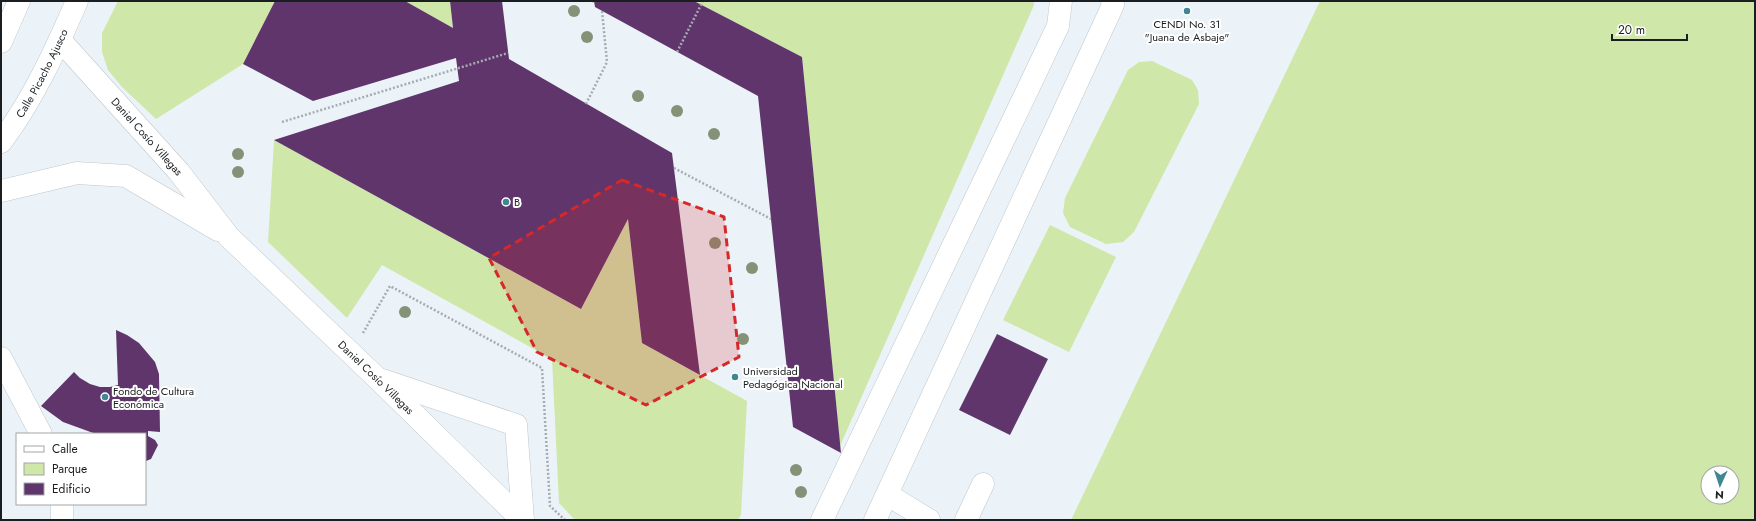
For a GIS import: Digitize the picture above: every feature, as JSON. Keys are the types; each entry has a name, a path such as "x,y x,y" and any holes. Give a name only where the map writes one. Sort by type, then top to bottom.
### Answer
{"street":[{"path":"1,42 19,1"},
{"name":"Calle Picacho Ajusco","path":"1,142 16,123 60,40 77,1"},
{"path":"822,520 1058,26 1061,1"},
{"path":"876,520 1113,5 1112,1"},
{"name":"Daniel Cosío Villegas","path":"60,40 178,172 229,237 377,378 522,520"},
{"name":"Daniel Cosío Villegas","path":"1,191 77,173 126,176 229,237"},
{"path":"1,358 40,433"},
{"path":"377,378 516,424 522,520"},
{"path":"966,520 983,484"},
{"path":"888,495 929,520"},
{"path":"62,505 62,520"}],"path":[{"path":"677,52 703,1"},
{"path":"586,104 607,62 602,11"},
{"path":"282,122 508,53"},
{"path":"674,168 771,219"},
{"path":"351,353 390,286 542,368 550,506 565,520"}],"highlighted area":[{"path":"622,180 724,217 739,357 646,405 537,352 489,258"}],"green space":[{"path":"118,1 275,1 243,64 156,119 122,87 108,70 102,52 102,33"},
{"path":"405,1 450,1 453,28"},
{"path":"694,1 1034,1 1034,5 840,446 802,57"},
{"path":"1320,1 1755,1 1755,520 1071,520"},
{"path":"1152,61 1192,80 1198,90 1199,104 1134,232 1123,242 1106,244 1070,227 1063,213 1065,198 1128,70 1139,62"},
{"path":"274,140 581,309 628,219 642,343 747,401 741,515 738,520 575,520 559,503 552,359 382,265 347,318 268,242"},
{"path":"1050,225 1116,257 1069,352 1003,320"}],"building":[{"path":"275,1 405,1 453,28 450,1 502,1 509,59 672,153 700,375 642,343 628,219 581,309 274,140 459,81 456,58 313,101 243,64"},
{"path":"594,1 694,1 802,57 841,453 793,427 758,96 595,7"},
{"name":"Fondo de Cultura Económica","path":"116,330 139,343 155,362 159,374 160,432 148,431 148,436 155,440 158,445 151,459 146,461 146,433 93,433 63,422 41,406 74,372 90,384 100,387 118,385"},
{"path":"997,334 1048,359 1010,435 959,410"}],"place":[{"name":"CENDI No. 31 \"Juana de Asbaje\"","path":"1187,11"},
{"name":"B","path":"506,202"},
{"name":"Universidad Pedagógica Nacional","path":"735,377"},
{"name":"Fondo de Cultura Económica","path":"105,397"}]}
